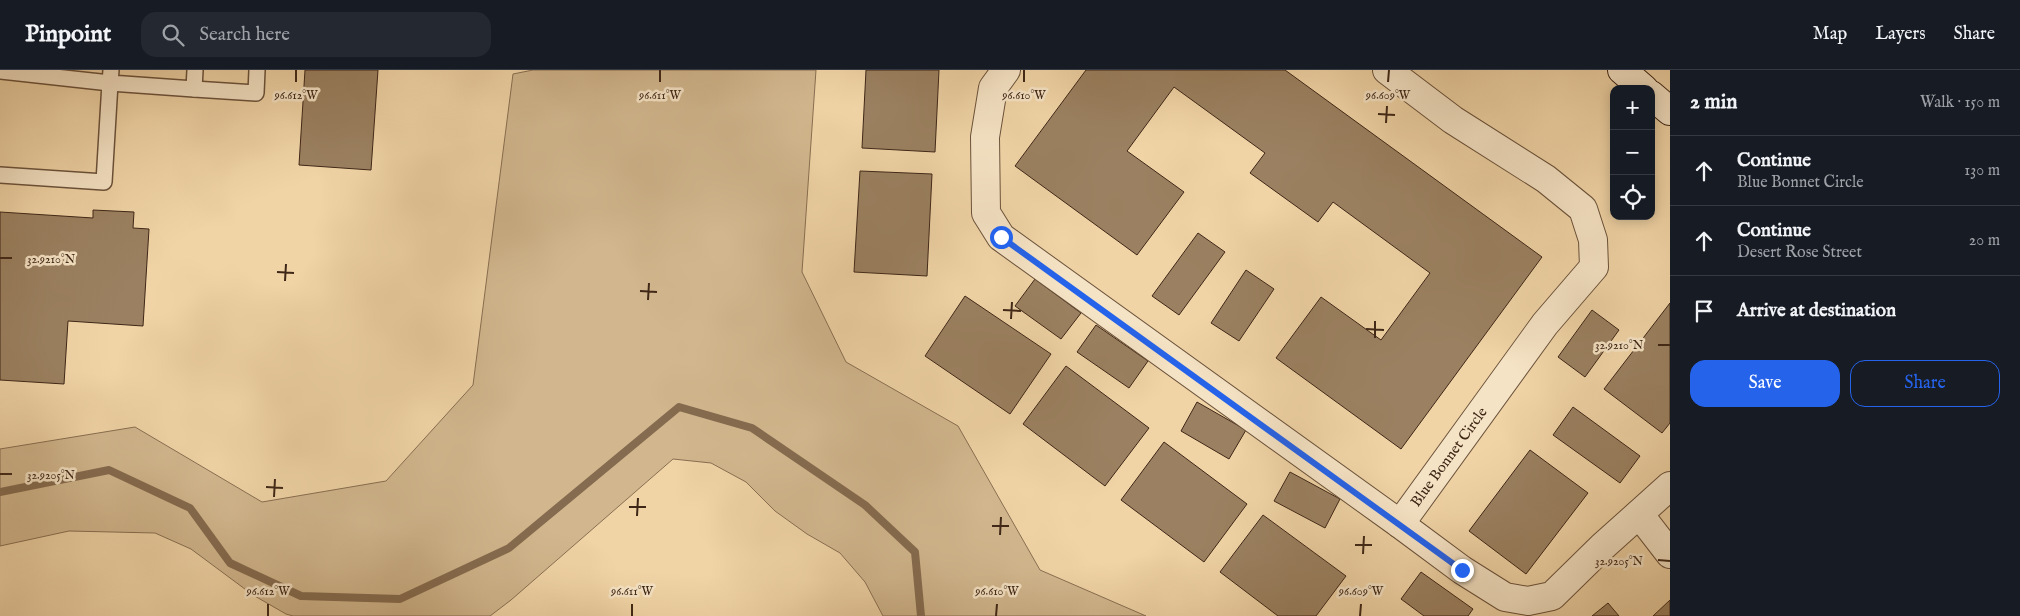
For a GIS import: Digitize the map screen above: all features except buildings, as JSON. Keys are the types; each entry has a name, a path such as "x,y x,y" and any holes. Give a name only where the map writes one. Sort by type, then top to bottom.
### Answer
{"street":[{"path":"1006,70 993,88 985,137 986,213 1001,237 1462,570 1505,597 1528,601 1552,596 1602,547 1670,486"},
{"name":"Blue Bonnet Circle","path":"1387,70 1453,120 1546,178 1583,209 1594,240 1594,266 1545,324 1400,524"},
{"path":"1622,70 1639,85"},
{"path":"1655,98 1670,111"},
{"path":"1639,514 1670,554"}],"lane":[{"path":"194,89 195,70"},
{"path":"0,71 110,76 194,89 256,93 257,70"},
{"path":"0,175 104,182 110,76"}],"shaded area":[{"path":"533,70 816,70 802,272 846,362 958,426 1040,570 1146,616 883,616 865,582 840,553 807,534 775,511 746,482 711,463 673,459 511,600 490,616 293,616 253,595 191,549 155,533 69,531 0,546 0,449 135,427 262,502 386,481 473,385 513,74"}],"waterway":[{"path":"0,492 109,470 190,508 230,563 301,596 400,599 509,548 679,407 752,428 865,505 915,552 921,616"}],"route":[{"path":"1001,237 1462,570"}]}
